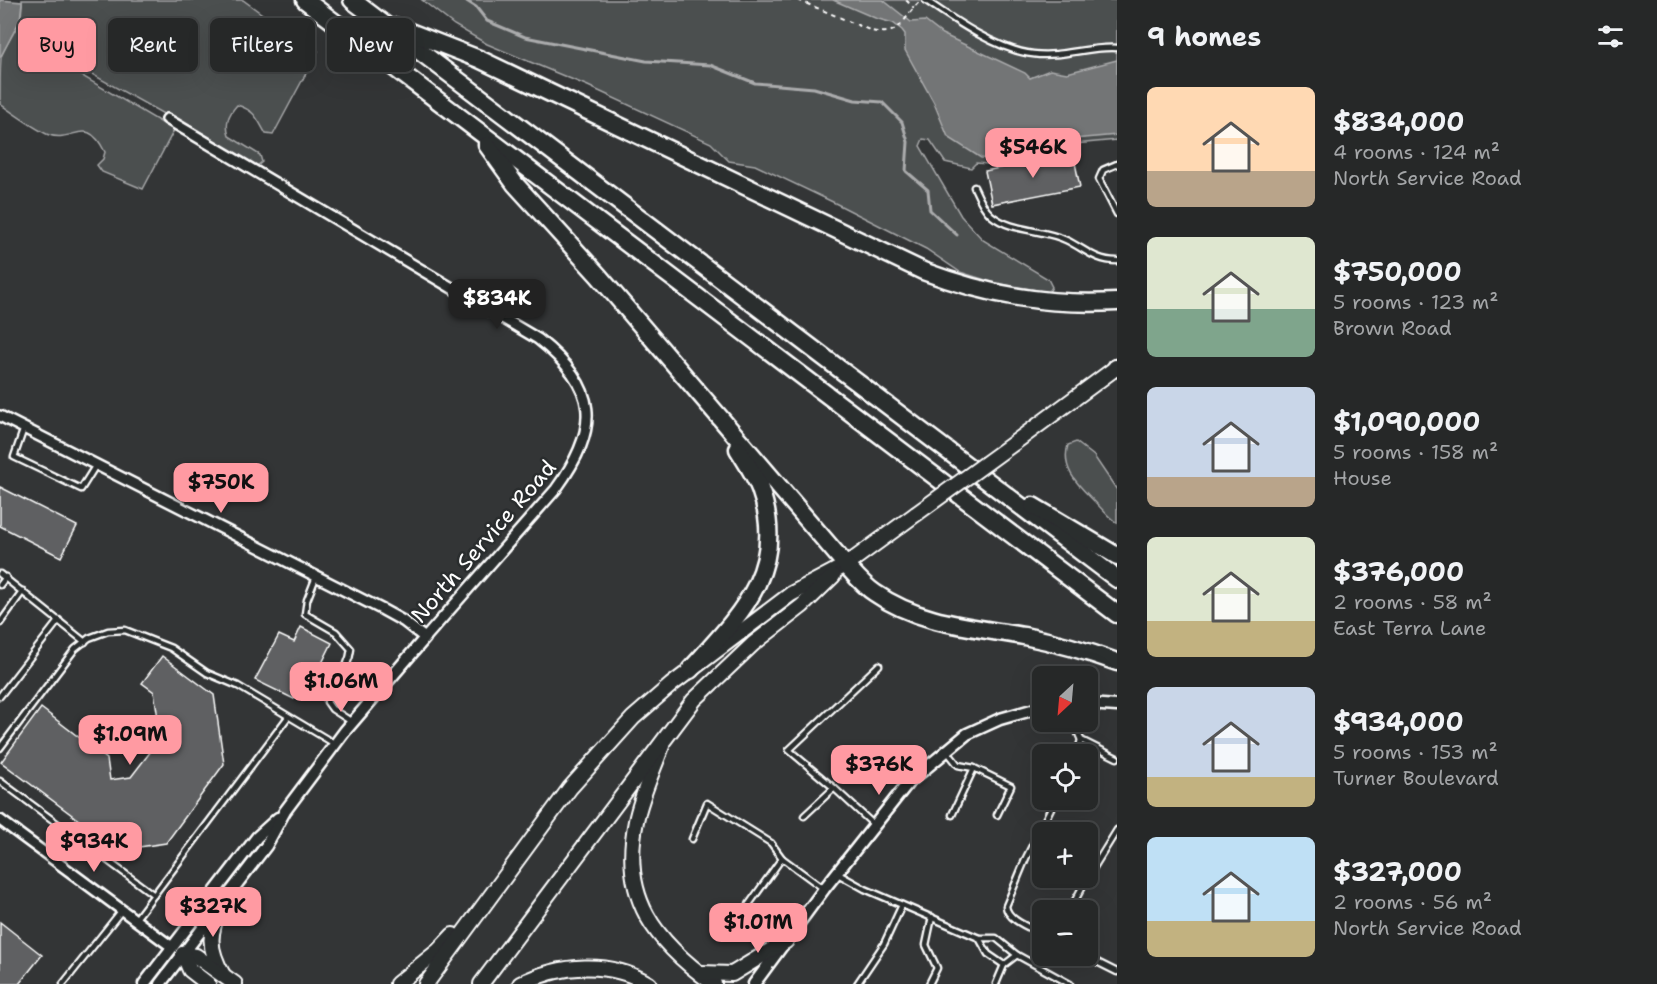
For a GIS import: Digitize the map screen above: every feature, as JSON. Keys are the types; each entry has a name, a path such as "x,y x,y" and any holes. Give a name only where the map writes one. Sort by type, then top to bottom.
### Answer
{"highway":[{"path":"305,0 1117,614"},
{"path":"352,0 376,18"},
{"path":"414,34 479,59 932,274 991,293 1046,302 1117,302"},
{"path":"414,47 1117,579"},
{"path":"477,132 515,184 718,414 846,564 875,593 916,615 1070,647 1117,662"},
{"path":"690,670 746,607 761,577 768,545 768,524 760,488 718,414"},
{"path":"1004,494 1043,510 1117,556"}],"main road":[{"path":"426,984 570,788 633,718 690,670 791,594 846,564 1117,368"},
{"path":"481,984 668,732 723,671 802,606 846,564"},
{"path":"668,732 636,821 634,882 650,926 671,950 714,984"},
{"path":"398,984 438,951 504,878"},
{"path":"221,905 212,925 211,944 213,958 223,975"},
{"path":"697,972 732,974 786,941"},
{"path":"177,950 196,956 235,984"},
{"path":"177,950 190,970 208,984"},
{"path":"520,984 561,970 580,967 624,972 649,984"}],"street":[{"name":"North Service Road","path":"144,984 221,905 267,846 285,812 334,744 556,489 574,465 585,434 586,405 579,380 563,359 538,339 167,119"},
{"path":"0,416 403,621 425,638"},
{"path":"1098,705 1117,706"},
{"path":"754,984 836,872 908,783 945,749 978,729 1032,710"},
{"name":"North Service Road","path":"160,984 177,950 256,837 285,812"},
{"path":"0,820 177,950"}],"lane":[{"path":"923,0 964,26 999,43 1032,54 1117,48"},
{"path":"1117,164 1103,170 1099,179 1117,214"},
{"path":"974,187 989,214 999,220 1066,240 1097,259 1117,261"},
{"path":"24,428 14,457 81,489 96,465"},
{"path":"0,574 85,642"},
{"path":"0,585 6,577"},
{"path":"316,577 307,600 305,614 336,632 351,649 350,662 331,689 327,702 332,709 352,722"},
{"path":"0,623 23,591"},
{"path":"0,696 59,620"},
{"path":"0,748 75,649 108,631 125,630 171,648 207,673 237,686 334,744"},
{"path":"874,825 789,750 879,664"},
{"path":"135,920 288,717"},
{"path":"1077,732 1081,740 1117,758"},
{"path":"1080,744 1081,740"},
{"path":"945,749 958,765 974,768 1011,786 997,815"},
{"path":"952,814 974,768"},
{"path":"0,781 154,895"},
{"path":"804,816 834,788"},
{"path":"692,839 707,803 771,843 782,858 824,889"},
{"path":"1032,928 1006,912 1006,906 1026,858 1050,810"},
{"path":"1098,861 1117,830"},
{"path":"735,924 782,858"},
{"path":"836,872 865,889 979,938 996,938 1017,955 1070,984"},
{"path":"857,984 884,944 903,905"},
{"path":"63,984 122,910"},
{"path":"929,984 937,968 926,945 932,917"},
{"path":"979,938 988,954 1004,965"},
{"path":"996,984 1004,965 1017,955"},
{"path":"1098,962 1117,972"}],"path":[{"path":"798,0 872,31 884,33 896,30 923,0"},
{"path":"906,0 914,8"}],"shaded area":[{"path":"0,0 22,2 18,24 0,58"},
{"path":"22,0 243,0 268,18 210,18 210,72 307,72 273,135 266,134 255,116 243,107 237,105 229,116 227,127 229,136 260,155 262,162 257,166 88,72 96,72 96,18 20,18"},
{"path":"422,0 1117,0 1117,140 1053,146 1000,165 976,163 971,168 945,162 930,140 923,139 920,146 961,216 983,240 1048,279 1052,287 1049,292 995,283 960,272 926,249 755,165 729,161 711,143 588,86 487,44 454,25"},
{"path":"833,0 883,0 911,22 925,21 942,34 1025,73 1030,78 1050,70 1067,73 1117,60 1117,135 1052,141 998,159 981,158 948,137 934,103 905,50 905,34 902,30 893,23"},
{"path":"18,23 18,72 75,72 174,130 143,189 102,172 97,165 103,159 105,152 92,134 80,132 66,136 49,135 0,104 1,57"},
{"path":"1076,442 1094,456 1117,490 1117,523 1085,491 1069,471 1066,454 1068,445"}],"building":[{"path":"1073,153 1080,187 992,204 985,171"},
{"path":"0,487 77,526 61,557 0,526"},
{"path":"301,627 332,643 309,689 302,686 294,699 255,680 279,635 294,642"},
{"path":"162,656 214,695 224,764 166,843 119,850 1,762 41,708 107,759 110,780 131,777 161,738 154,692 142,683"},
{"path":"0,922 42,955 19,984 0,984"}],"waterway":[{"path":"465,0 476,7 487,21 525,37 646,61 710,65 755,83 814,88 855,100 882,102 902,122 908,142 906,171 928,190 930,210 957,235"}]}
